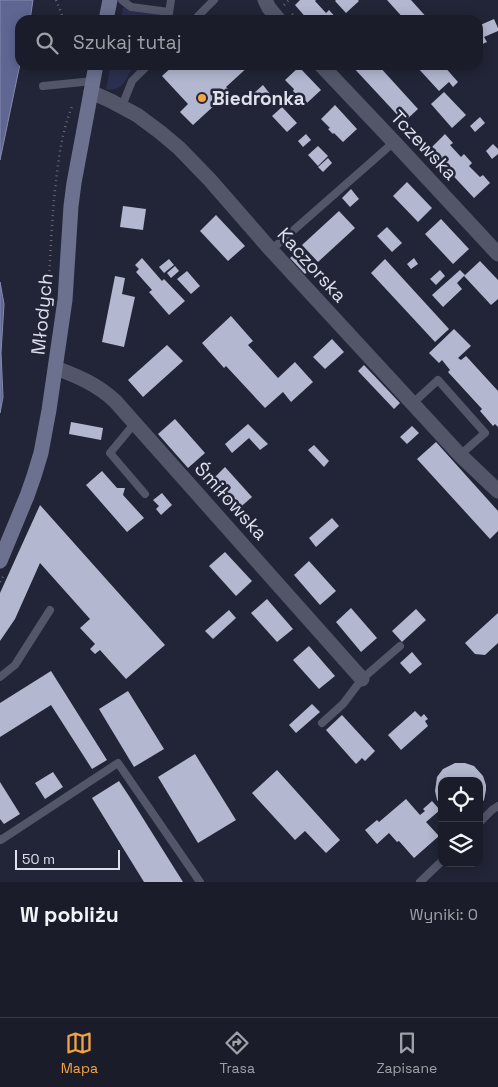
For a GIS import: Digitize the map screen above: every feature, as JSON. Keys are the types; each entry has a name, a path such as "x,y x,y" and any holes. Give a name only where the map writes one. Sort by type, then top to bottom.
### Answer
{"street":[{"path":"107,15 110,0"},
{"path":"265,0 275,15"},
{"name":"Młodych","path":"0,561 27,496 38,460 49,410 65,300 74,183 95,70"},
{"name":"Tczewska","path":"326,70 498,254"},
{"name":"Kaczorska","path":"92,86 153,126 178,148 210,180 271,250 460,455 495,483"},
{"name":"Śmiłowska","path":"56,368 78,376 100,388 115,401 362,678"}],"lane":[{"path":"122,0 132,7 165,15"},
{"path":"169,15 171,0"},
{"path":"199,15 214,0"},
{"path":"122,106 132,81 143,70"},
{"path":"43,86 92,86"},
{"path":"271,250 394,142"},
{"path":"413,403 438,380 485,433 460,455"},
{"path":"134,424 110,453 146,494"},
{"path":"0,677 15,665 50,610"},
{"path":"322,723 343,704 362,678 400,646"},
{"path":"0,839 118,763 200,882"},
{"path":"480,822 498,806"},
{"path":"420,882 438,864"}],"path":[{"path":"56,0 62,15"},
{"path":"284,4 288,0"}],"shaded area":[{"path":"0,0 33,0 31,15 15,15 15,70 19,70 0,160"},
{"path":"123,7 132,11 156,15 122,15"},
{"path":"110,70 131,70 120,87 112,90 106,89"},
{"path":"0,282 4,304 1,353 3,397 0,413"}],"building":[{"path":"300,0 316,0 326,13 329,10 333,15 304,15 295,5"},
{"path":"336,0 358,0 359,1 346,13"},
{"path":"387,0 411,0 424,15 400,15"},
{"path":"494,19 498,31 484,37 487,42 483,44 483,24"},
{"name":"Biedronka","path":"169,70 245,70 226,87 230,91 193,125 180,112 188,104 162,76"},
{"path":"296,70 302,70 321,90 307,103 293,91 294,89 285,80"},
{"path":"356,70 383,70 418,109 404,122"},
{"path":"420,70 447,70 458,82 453,87 449,82 439,91"},
{"path":"263,85 274,99 264,107 253,94"},
{"path":"444,92 466,115 452,128 431,104"},
{"path":"335,105 357,129 343,142 328,129 330,128 321,119"},
{"path":"282,107 297,123 287,132 272,116"},
{"path":"480,117 485,123 475,132 470,126"},
{"path":"306,134 311,140 303,147 298,141"},
{"path":"445,134 453,143 450,145 461,157 464,154 472,163 469,166 480,177 483,175 490,183 474,198 429,150"},
{"path":"493,144 498,149 498,154 492,159 486,151"},
{"path":"318,146 328,156 318,166 308,155"},
{"path":"328,158 332,163 323,172 318,167"},
{"path":"407,182 432,208 418,222 393,196"},
{"path":"351,189 359,199 350,207 342,198"},
{"path":"123,206 146,209 143,230 120,227"},
{"path":"339,211 355,228 318,262 302,245"},
{"path":"216,215 245,246 228,261 200,231"},
{"path":"441,219 469,249 453,264 425,234"},
{"path":"387,227 402,243 392,252 377,236"},
{"path":"296,253 310,269 305,274 290,258"},
{"path":"142,258 162,281 164,279 185,301 169,315 149,292 152,290 136,272 139,269 135,265"},
{"path":"414,258 418,264 411,269 407,264"},
{"path":"169,259 174,265 164,273 159,267"},
{"path":"385,259 449,329 435,342 371,273"},
{"path":"480,261 498,280 498,299 491,305 464,276"},
{"path":"175,266 179,271 171,278 167,273"},
{"path":"440,270 445,276 436,285 430,279"},
{"path":"460,270 465,275 457,283 462,289 443,307 432,295"},
{"path":"187,271 200,286 191,294 177,279"},
{"path":"115,276 125,278 122,294 135,297 124,347 102,342"},
{"path":"231,316 253,341 248,345 278,378 295,362 313,382 291,402 283,392 265,408 226,366 224,368 202,343"},
{"path":"454,329 471,346 458,358 461,360 466,356 498,391 498,427 495,424 493,426 480,411 482,409 448,372 450,370 442,360 439,363 429,353"},
{"path":"332,339 344,352 325,369 313,357"},
{"path":"167,345 183,361 143,397 128,380"},
{"path":"364,365 400,403 394,409 358,371"},
{"path":"175,419 205,453 188,468 158,434"},
{"path":"71,422 103,428 101,440 69,434"},
{"path":"248,424 268,444 260,450 249,438 232,453 225,444"},
{"path":"412,426 419,433 407,444 400,437"},
{"path":"436,442 498,511 498,531 490,539 417,459"},
{"path":"314,445 329,461 324,467 308,450"},
{"path":"225,467 252,497 236,511 210,482"},
{"path":"102,471 117,488 125,488 123,495 144,518 127,532 86,485"},
{"path":"162,493 172,505 161,515 156,509 159,506 153,500"},
{"path":"40,505 165,645 126,679 100,650 95,654 90,649 95,644 80,628 90,619 40,563 15,619 0,641 0,593"},
{"path":"332,518 339,526 316,547 309,538"},
{"path":"225,552 252,581 236,596 209,566"},
{"path":"309,561 336,591 320,605 294,575"},
{"path":"267,599 293,629 277,642 251,613"},
{"path":"351,608 377,638 361,652 336,622"},
{"path":"416,609 426,620 402,642 392,631"},
{"path":"229,610 236,618 213,639 205,631"},
{"path":"498,613 498,643 485,655 475,654 465,643"},
{"path":"309,646 335,676 319,689 293,660"},
{"path":"412,652 422,664 410,674 400,663"},
{"path":"51,671 107,760 92,769 51,705 0,737 0,703"},
{"path":"128,691 164,749 134,767 99,709"},
{"path":"312,704 320,712 296,733 289,725"},
{"path":"415,711 421,717 424,714 428,719 425,721 428,726 401,750 388,735"},
{"path":"342,715 375,751 365,761 362,758 356,764 326,730"},
{"path":"195,754 236,820 198,843 158,777"},
{"path":"455,763 465,763 474,766 483,776 486,785 484,800 483,801 483,777 438,777 438,801 435,791 437,777 443,769"},
{"path":"277,770 340,840 326,853 305,831 295,840 252,793"},
{"path":"53,772 63,787 45,799 35,783"},
{"path":"119,781 183,882 144,882 92,798"},
{"path":"0,782 20,814 4,824 0,819"},
{"path":"406,799 420,815 425,811 423,809 432,801 438,808 438,812 426,822 438,837 414,858 389,833 377,844 365,830 377,820 379,822"}],"place":[{"name":"Biedronka","path":"202,98"}]}
